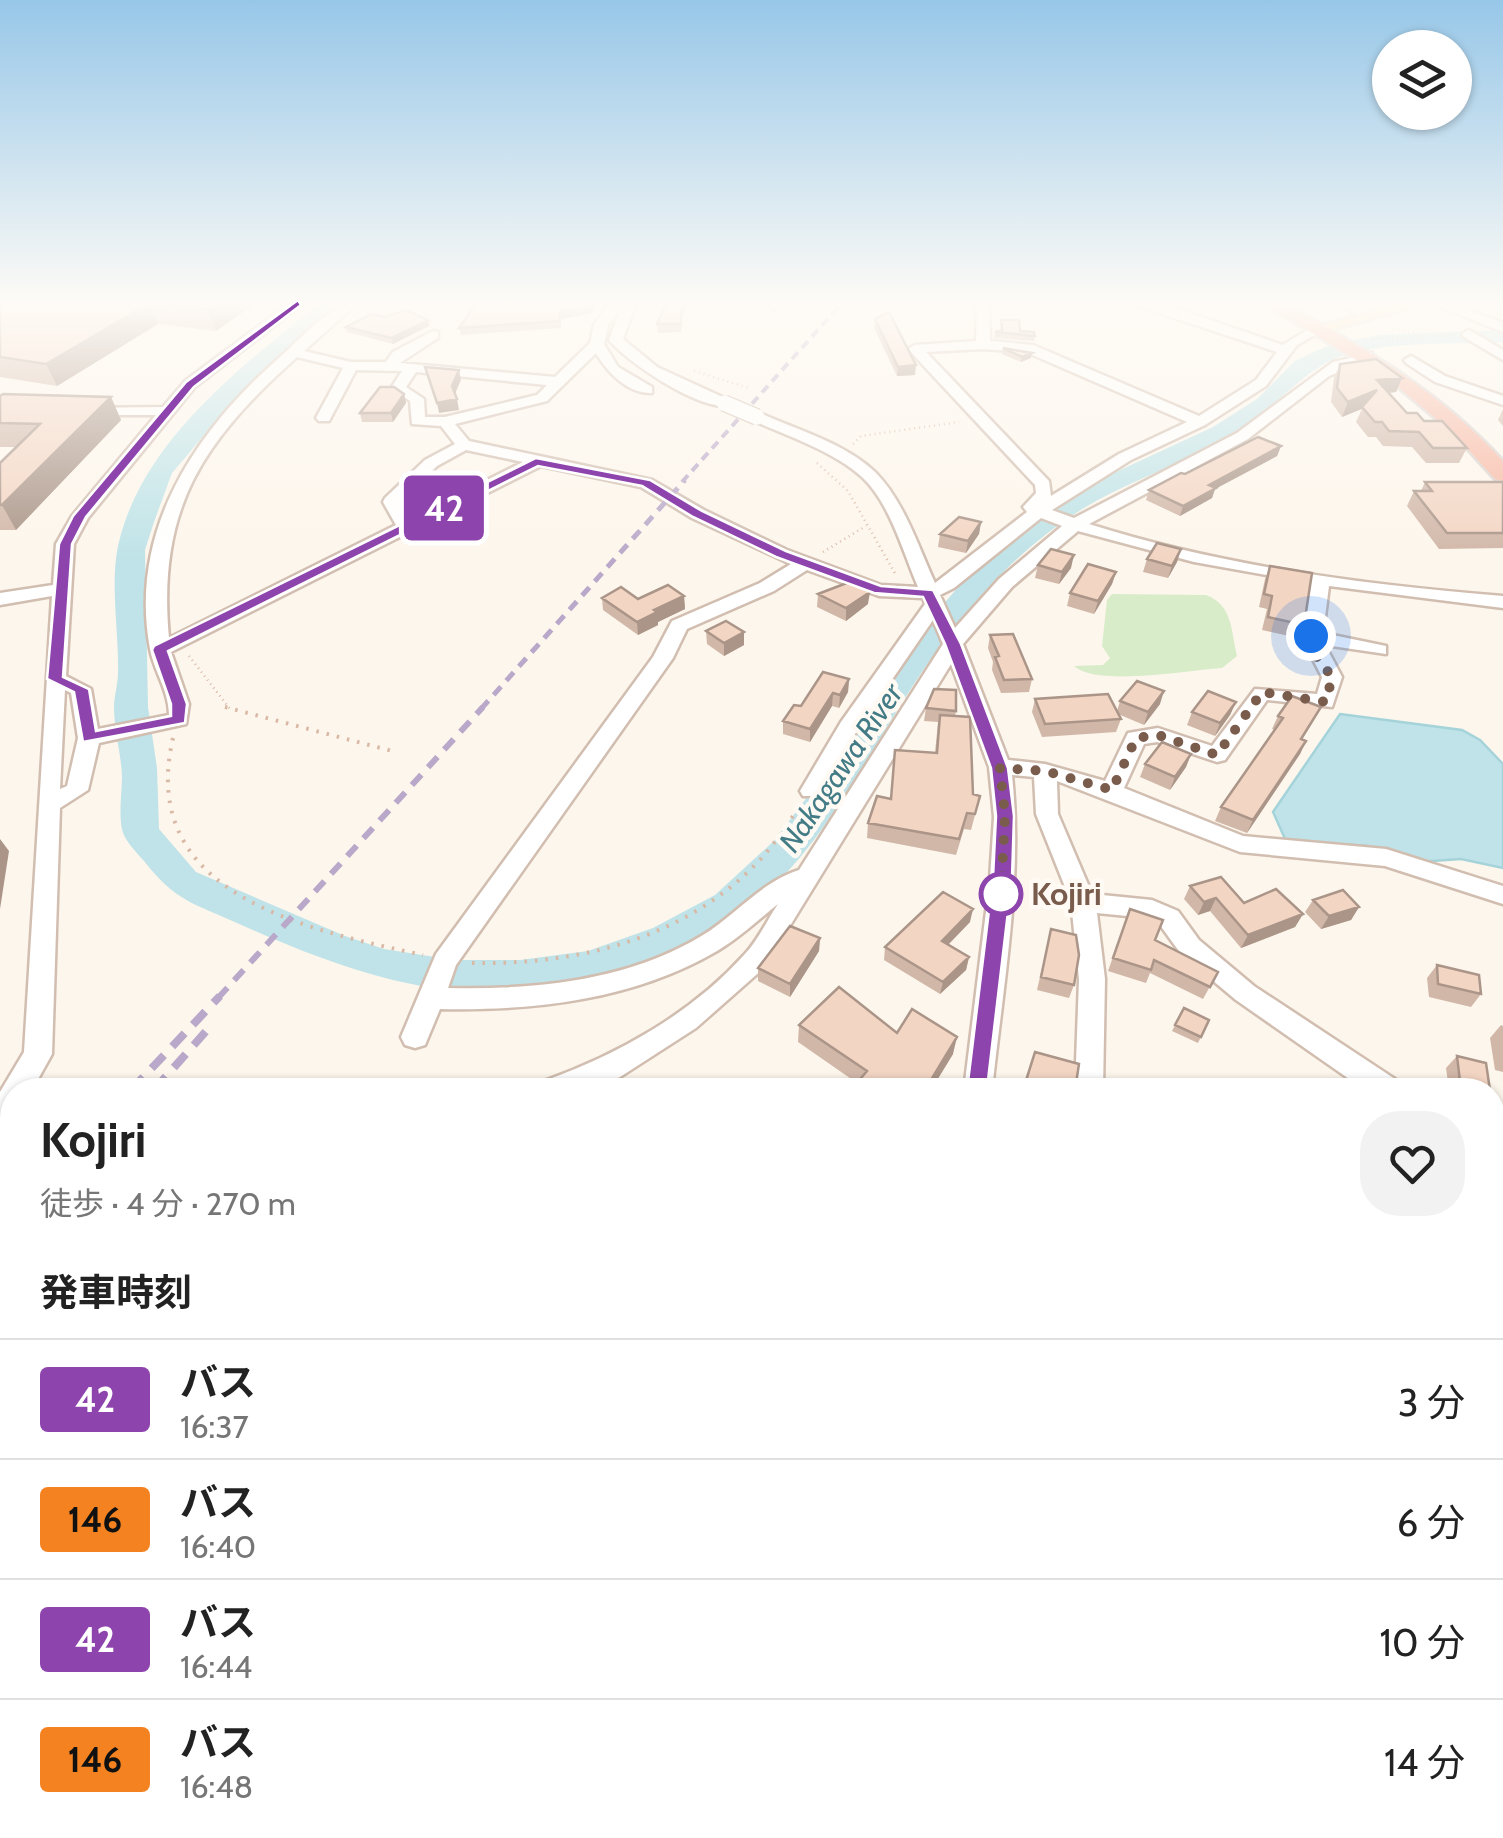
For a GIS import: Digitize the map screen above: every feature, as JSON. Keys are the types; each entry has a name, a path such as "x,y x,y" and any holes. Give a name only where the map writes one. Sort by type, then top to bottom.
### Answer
{"highway":[{"path":"1415,389 1503,474"},
{"path":"1437,389 1503,451"}],"street":[{"path":"24,1078 38,1054 55,679 66,544 80,516 186,389"},
{"path":"94,737 168,722 179,704 160,650 152,606 162,525 191,464 254,389"},
{"path":"324,418 339,389"},
{"path":"399,389 417,399 417,421 445,422 542,398 551,389"},
{"path":"692,389 823,446 867,474 887,498 953,644 1000,768 1005,816 1002,878 979,1078"},
{"path":"952,389 1043,484 1044,494 1030,507 1071,525 1181,555 1414,596 1503,602"},
{"path":"1123,389 1200,422"},
{"path":"811,791 931,599 1042,513 1125,457 1200,422 1253,389"},
{"path":"593,1078 638,1053 716,998 755,961 953,644 989,598 1071,525 1237,440 1307,389"},
{"path":"1466,389 1503,401"},
{"path":"60,410 166,411"},
{"path":"445,422 464,445 646,482 698,514 806,562 880,590 931,599"},
{"path":"406,527 391,502 431,463 464,445"},
{"path":"160,650 536,462"},
{"path":"415,1037 439,979 663,658 678,625 766,587 806,562"},
{"path":"1112,790 1136,738 1158,735 1217,755 1262,692 1326,702 1332,677 1313,652 1311,636 1320,579"},
{"path":"0,599 63,589"},
{"path":"1311,636 1379,650"},
{"path":"49,804 77,790 94,737 82,689 55,679"},
{"path":"1000,768 1045,771 1112,790 1240,844 1386,858 1503,895"},
{"path":"1045,771 1047,814 1083,902 1092,978 1090,1078"},
{"path":"439,979 530,998 614,982 705,946 797,879 806,879"},
{"path":"1083,902 1152,908 1169,918 1190,946 1245,994 1370,1078"}],"path":[{"path":"853,444 861,436 979,419"},
{"path":"820,458 814,461 853,493 868,525 884,544 896,575 880,590"},
{"path":"806,562 868,525"},
{"path":"183,638 189,658 226,708 392,751"},
{"path":"168,722 170,815 184,840 226,890 274,914 439,979 484,964 575,955 662,928 732,886 756,865 811,791"}],"green space":[{"path":"1112,594 1206,595 1215,599 1226,612 1237,656 1222,668 1167,674 1122,676 1086,672 1074,666 1103,665 1110,658 1102,646 1107,600"}],"water":[{"path":"1340,714 1462,730 1480,740 1503,764 1503,868 1461,859 1418,862 1368,846 1286,841 1273,812"}],"building":[{"path":"379,389 397,389 404,394 391,413 360,413"},
{"path":"432,389 453,389 457,399 437,403"},
{"path":"1338,389 1385,389 1407,413 1417,413 1424,421 1442,421 1467,448 1433,448 1419,432 1389,431 1382,422 1375,422 1362,407 1377,390 1348,402"},
{"path":"3,394 111,397 0,505 0,463 40,424 0,423"},
{"path":"1258,437 1281,446 1209,485 1216,488 1183,506 1149,490 1185,474"},
{"path":"1425,482 1503,482 1503,533 1447,533 1414,491 1432,491"},
{"path":"959,517 981,522 968,541 940,534"},
{"path":"1157,543 1181,549 1172,566 1147,559"},
{"path":"1051,549 1074,555 1062,572 1038,565"},
{"path":"1088,564 1116,572 1098,601 1070,593"},
{"path":"1270,566 1312,573 1304,625 1268,617 1272,596 1264,594"},
{"path":"852,581 870,592 846,608 818,594"},
{"path":"668,585 684,596 637,622 602,598 621,587 638,599"},
{"path":"726,621 744,632 724,643 706,631"},
{"path":"1013,634 1032,679 1004,680 990,635"},
{"path":"823,672 849,679 840,695 833,693 810,729 783,721 794,705 801,706"},
{"path":"1137,681 1164,691 1148,712 1120,701"},
{"path":"934,689 956,690 956,711 926,708"},
{"path":"1208,691 1236,702 1220,723 1192,712"},
{"path":"1108,694 1121,719 1045,724 1035,699"},
{"path":"1292,696 1321,707 1301,739 1306,741 1253,820 1221,807 1283,718 1278,716"},
{"path":"940,715 970,717 973,794 980,796 975,814 967,813 959,839 868,823 877,796 891,799 895,750 937,753"},
{"path":"1162,742 1191,754 1175,777 1145,764"},
{"path":"1221,877 1244,903 1276,889 1303,914 1248,935 1216,898 1204,902 1190,886"},
{"path":"1343,890 1359,907 1329,916 1313,900"},
{"path":"943,892 973,909 942,941 969,957 943,982 885,947"},
{"path":"1130,909 1163,920 1155,940 1218,972 1210,987 1154,960 1151,970 1113,958"},
{"path":"790,926 820,938 790,984 758,968"},
{"path":"1051,929 1076,935 1079,955 1074,985 1041,977"},
{"path":"1437,965 1479,975 1481,994 1438,984"},
{"path":"839,987 897,1033 912,1009 957,1037 932,1078 861,1078 867,1071 799,1025"},
{"path":"1184,1008 1209,1020 1201,1037 1175,1025"},
{"path":"1035,1052 1079,1064 1077,1078 1027,1078"},
{"path":"1457,1056 1486,1063 1488,1078 1460,1078"}],"waterway":[{"name":"Nakagawa River","path":"235,389 160,471 131,550 131,707 139,768 141,832 182,882 331,948 384,965 454,977 520,977 590,967 667,939 729,905 788,850 838,781 924,646 990,568 1034,529 1088,495 1222,432 1265,404 1280,389"}],"railway":[{"path":"682,482 765,389"},
{"path":"481,709 685,480"},
{"path":"218,998 483,707"},
{"path":"142,1078 220,996"},
{"path":"165,1078 207,1030"}],"bus line":[{"name":"42","path":"186,389 80,516 66,544 55,679 82,689 88,738 179,719 179,704 160,650 536,462 646,482 698,514 781,554 880,590 928,593 953,644 1000,768 1005,816 1002,878 979,1078"}],"place":[{"name":"Kojiri","path":"1001,894"}],"route":[{"path":"1001,894 1005,816 1000,768 1045,771 1112,790 1136,738 1158,735 1217,755 1262,692 1326,702 1332,677 1313,652 1311,636"}]}
